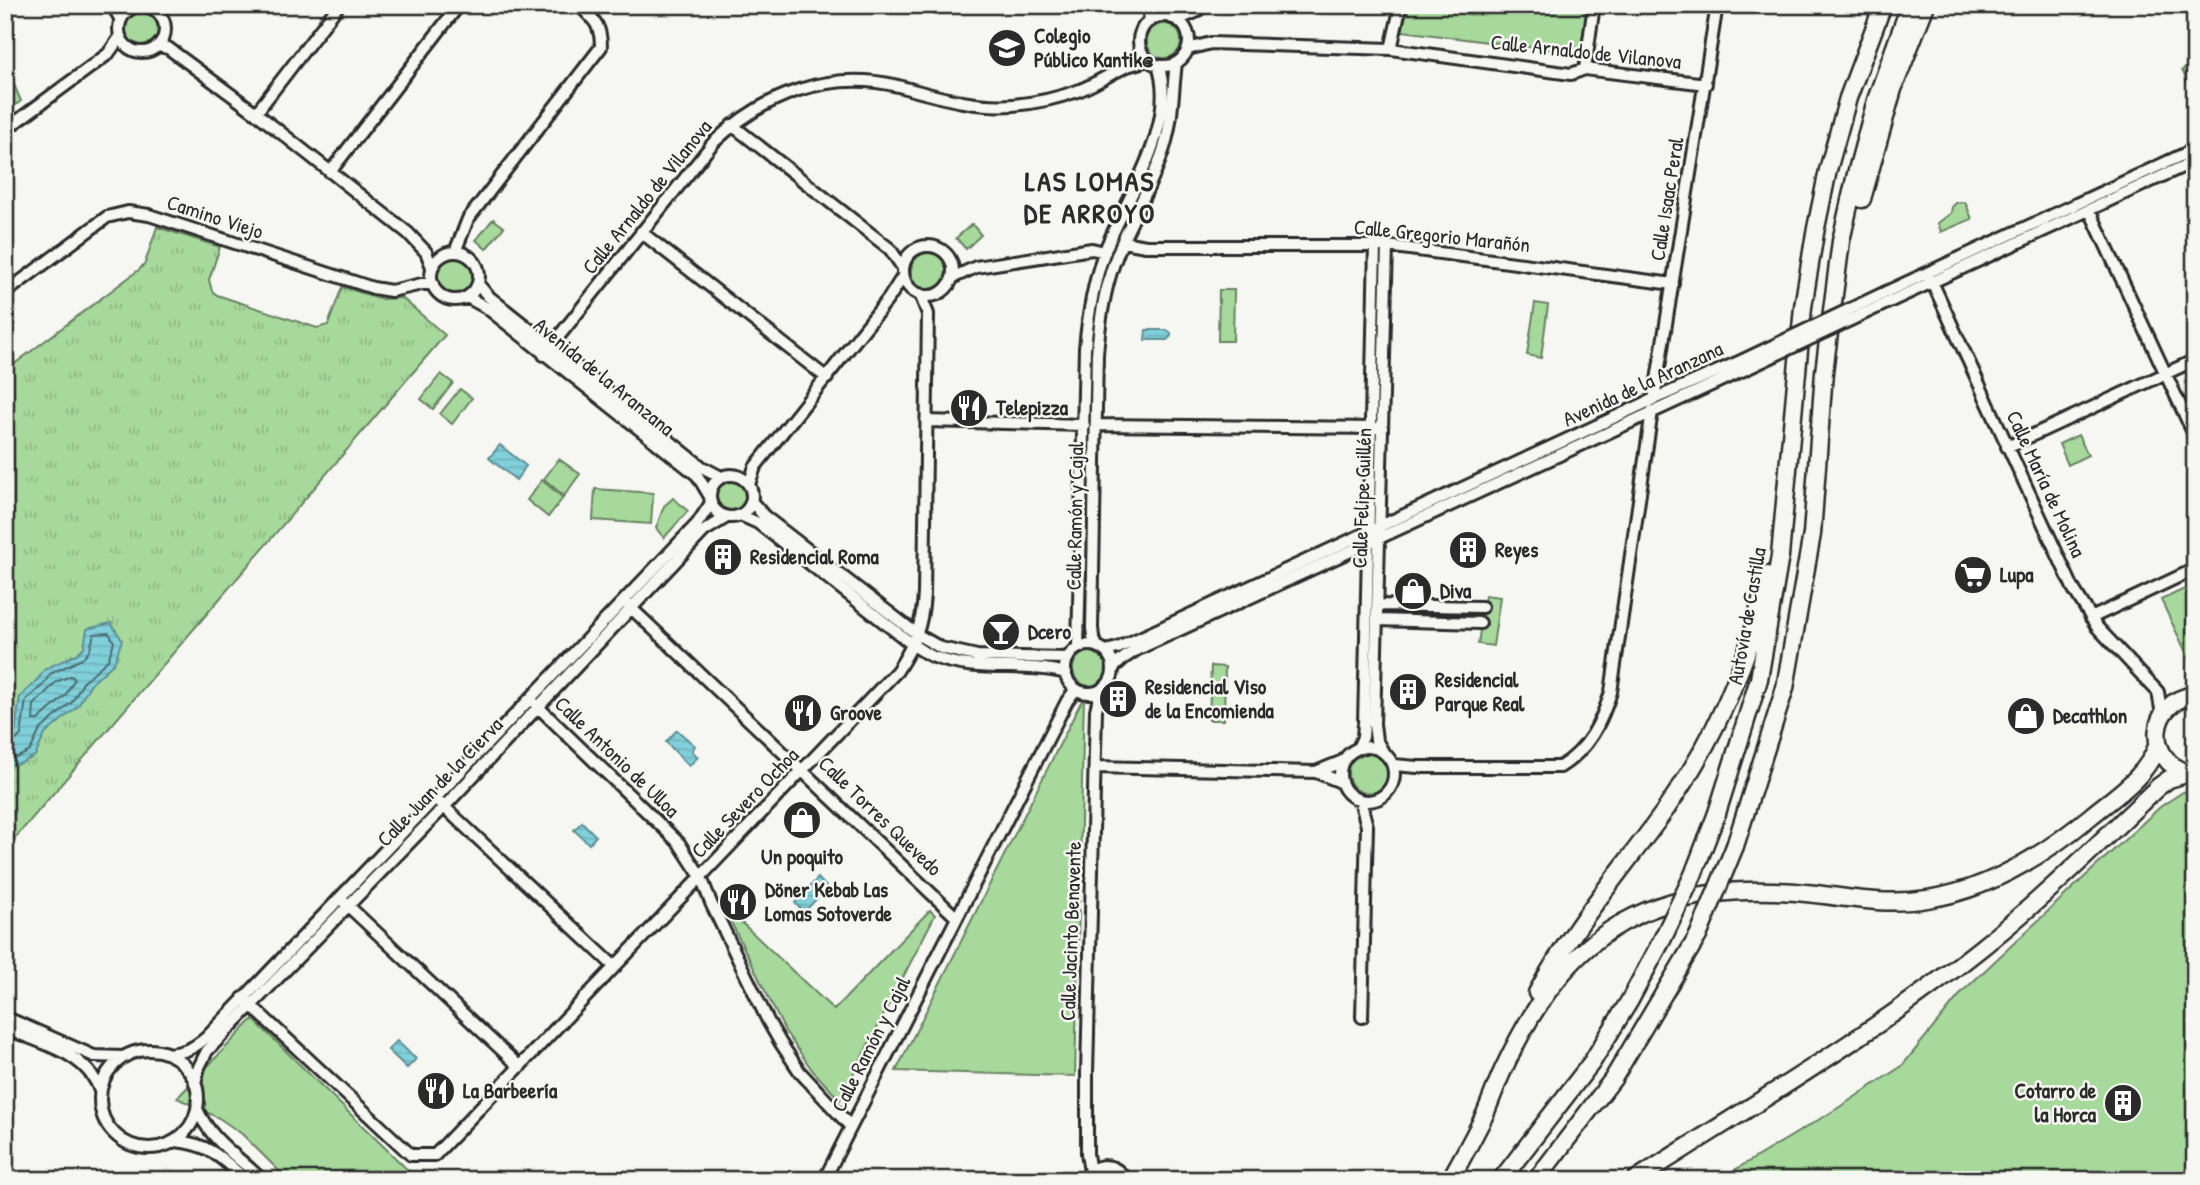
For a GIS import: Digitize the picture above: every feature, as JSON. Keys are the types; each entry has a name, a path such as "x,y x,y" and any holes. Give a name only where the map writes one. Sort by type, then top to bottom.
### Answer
{"highway":[{"name":"Autovía de Castilla","path":"1501,1180 1592,1062 1630,1000 1693,875 1717,813 1759,680 1780,556 1803,307 1815,233 1828,170 1848,98 1881,5"},
{"path":"1812,534 1824,372 1841,241 1876,100 1910,5"},
{"path":"1536,1180 1613,1079 1698,936 1735,846 1785,688 1812,534 1849,257 1865,183 1893,89 1926,5"},
{"path":"1450,1180 1485,1113 1520,1027 1550,968 1691,770 1738,677 1770,564 1792,437"},
{"path":"2190,695 2171,705 2162,715 2157,734 2158,743 2168,762 2191,774"},
{"path":"1504,1069 1544,998 1566,967 1592,943 1628,920 1673,901 1716,892 1778,891 1891,902 1926,899 1961,891 2009,871 2064,837 2141,772 2152,759 2158,743"},
{"path":"1635,1180 1923,993 2036,901 2158,787 2169,779 2191,774"}],"street":[{"path":"256,113 339,5"},
{"path":"330,172 459,5"},
{"path":"460,252 468,219 601,47 601,32 595,21 579,5"},
{"path":"1148,5 1150,21"},
{"path":"1164,5 1188,33"},
{"path":"1391,49 1401,5"},
{"path":"1585,69 1594,5"},
{"name":"Calle Isaac Peral","path":"1654,399 1717,5"},
{"path":"114,7 156,8 164,25 163,44"},
{"path":"5,130 108,54 120,37 121,20 114,7"},
{"path":"1199,8 1188,33 1188,49 1184,57 1176,63 1168,66 1153,63 1140,49 1140,35 1150,21 1157,18 1175,19 1199,8"},
{"path":"121,20 129,9"},
{"name":"Calle Arnaldo de Vilanova","path":"1188,33 1211,43"},
{"path":"120,37 129,48"},
{"name":"Calle Arnaldo de Vilanova","path":"1188,49 1211,43 1391,49 1571,74 1585,69 1706,84"},
{"path":"163,44 256,113 408,233 436,262"},
{"path":"108,54 129,48 142,52 163,44"},
{"name":"Calle Arnaldo de Vilanova","path":"1125,67 1140,49"},
{"name":"Calle Arnaldo de Vilanova","path":"548,351 713,143 732,125 775,98 827,82 854,80 895,85 941,99 965,103 1012,105 1048,100 1078,91 1125,67 1153,63"},
{"name":"Calle Ramón y Cajal","path":"1078,648 1088,318 1105,251 1150,153 1157,130 1162,83 1153,63"},
{"name":"Calle Ramón y Cajal","path":"1101,649 1093,637 1092,628 1099,322 1109,279 1122,242 1162,155 1173,111 1176,63"},
{"path":"732,125 890,249 915,291"},
{"name":"Avenida de la Aranzana","path":"1101,649 1118,648 1652,411 1744,364 1930,278 2195,149"},
{"name":"Avenida de la Aranzana","path":"1930,278 2090,211 2195,161"},
{"path":"2090,211 2195,437"},
{"name":"Camino Viejo","path":"5,293 107,217 128,212 149,215 373,288 391,291 433,284"},
{"path":"641,232 827,378"},
{"name":"Calle Gregorio Marañón","path":"1122,242 1146,246 1387,246 1673,284"},
{"path":"744,480 890,298 912,251 919,247 933,246 946,253 952,265 949,285 938,293 915,291 890,298"},
{"name":"Calle Felipe Guillén","path":"1358,748 1363,737 1364,724 1375,246"},
{"name":"Calle Felipe Guillén","path":"1382,750 1376,740 1374,724 1387,246"},
{"path":"890,249 912,251"},
{"path":"952,278 976,267 1092,249 1105,251"},
{"path":"436,262 460,252"},
{"path":"436,262 433,284 439,294 447,298 467,297 478,284 479,274 477,265 460,252"},
{"path":"950,259 976,267"},
{"name":"Calle María de Molina","path":"1930,278 2073,588 2105,637 2158,692"},
{"name":"Avenida de la Aranzana","path":"478,284 548,351 696,475 710,499"},
{"name":"Calle Severo Ochoa","path":"915,291 928,314"},
{"name":"Calle Severo Ochoa","path":"252,1007 411,1155 435,1155 520,1067 897,671 915,640 922,620 928,314 938,293"},
{"name":"Avenida de la Aranzana","path":"467,297 479,302 548,351 702,467 720,477"},
{"path":"2007,446 2195,360"},
{"name":"Avenida de la Aranzana","path":"1380,532 1654,399 1744,364"},
{"path":"1394,765 1560,767 1589,741 1597,730 1611,692 1652,411"},
{"path":"926,421 1084,425"},
{"path":"1096,425 1383,429"},
{"path":"730,474 744,480 752,493 752,502 747,510 740,515 727,517 720,514 710,499 715,482 730,474"},
{"name":"Calle Juan de la Cierva","path":"628,604 697,524 710,499"},
{"path":"740,515 758,523 915,640 977,656 1068,658 1078,648 1088,645 1101,649 1112,662 1111,680 1096,691 1070,682 1048,669 978,667 934,658 915,640 764,516 752,502"},
{"name":"Calle Juan de la Cierva","path":"168,1054 195,1048 628,604 704,531 727,517"},
{"name":"Avenida de la Aranzana","path":"1113,668 1136,650 1368,537"},
{"path":"2091,618 2195,569"},
{"name":"Calle Torres Quevedo","path":"628,604 957,917"},
{"path":"1378,606 1482,607"},
{"path":"1377,620 1480,623"},
{"path":"1068,658 1070,682"},
{"name":"Calle Ramón y Cajal","path":"824,1180 1067,701 1070,682"},
{"name":"Calle Jacinto Benavente","path":"1091,1173 1087,1154 1087,1073 1096,691"},
{"path":"2162,715 2158,692 2190,695"},
{"name":"Calle Juan de la Cierva","path":"195,1083 207,1051 444,807 534,703"},
{"name":"Calle Antonio de Ulloa","path":"534,703 679,843 701,877 711,903 780,1042 800,1072 851,1127"},
{"path":"1341,782 1340,768 1352,751 1366,746 1382,750 1389,756 1394,765 1394,780 1390,790 1377,800 1367,826"},
{"path":"1317,772 1343,761"},
{"path":"1095,767 1317,772 1341,782 1352,797 1377,800"},
{"path":"1394,780 1417,767"},
{"path":"435,799 615,967"},
{"path":"1360,800 1367,826 1362,1017"},
{"path":"340,898 520,1067"},
{"path":"243,998 252,1007"},
{"path":"5,1017 85,1052 122,1058"},
{"path":"5,1028 80,1062 96,1079 100,1091"},
{"path":"155,1050 168,1054 189,1071 195,1083 198,1097 192,1124 175,1141 162,1147 148,1149 133,1146 119,1139 103,1118 100,1091 104,1078 110,1068 122,1058 141,1051 155,1050"},
{"path":"197,1109 215,1139 262,1180"},
{"path":"175,1141 193,1143 209,1149 246,1180"},
{"path":"1091,1173 1110,1166 1126,1180"}],"green space":[{"path":"1401,5 1588,5 1582,54 1394,30"},
{"path":"141,13 153,18 158,30 153,42 141,47 129,42 124,30 129,18"},
{"path":"1164,24 1176,29 1181,41 1176,53 1164,58 1152,53 1147,41 1152,29"},
{"path":"5,64 21,101 5,113"},
{"path":"2195,64 2195,99 2182,70"},
{"path":"1965,202 1972,219 1941,232 1938,223 1951,213 1956,203"},
{"path":"493,219 504,227 486,249 476,240"},
{"path":"972,224 981,235 966,249 956,238"},
{"path":"157,227 220,247 209,280 212,291 217,295 317,328 328,325 342,287 382,299 402,298 445,335 5,850 5,371 140,269 145,263"},
{"path":"929,253 941,259 947,271 941,283 929,289 917,283 911,271 917,259"},
{"path":"455,256 469,262 475,276 469,290 455,296 441,290 435,276 441,262"},
{"path":"1219,290 1234,290 1233,341 1218,341"},
{"path":"1535,303 1548,305 1541,358 1527,355"},
{"path":"441,374 453,383 433,409 421,399"},
{"path":"460,389 472,398 452,424 440,414"},
{"path":"2078,435 2088,455 2068,465 2059,444"},
{"path":"559,459 580,474 564,496 544,479"},
{"path":"542,480 563,498 548,517 527,500"},
{"path":"731,482 741,486 745,496 741,506 731,510 721,506 717,496 721,486"},
{"path":"595,489 653,493 651,524 593,520"},
{"path":"673,498 688,511 664,538 656,528 664,506"},
{"path":"2195,584 2195,671 2161,600"},
{"path":"1485,595 1500,597 1493,646 1478,644"},
{"path":"1090,652 1102,657 1107,669 1102,681 1090,686 1078,681 1073,669 1078,657"},
{"path":"1211,666 1225,667 1224,720 1209,720"},
{"path":"1084,696 1075,1076 896,1071"},
{"path":"1368,753 1382,759 1388,773 1382,787 1368,793 1354,787 1348,773 1354,759"},
{"path":"2195,790 2195,1180 1718,1180 1835,1110 1902,1066 1962,992 2160,807 2183,792"},
{"path":"722,904 834,1010 930,910 935,915 840,1100 813,1071 785,1031"},
{"path":"253,1019 418,1180 288,1180 242,1134 219,1118 177,1098"}],"water":[{"path":"1146,330 1167,330 1171,336 1167,340 1145,340"},
{"path":"500,445 526,466 516,480 489,458"},
{"path":"111,623 122,640 114,663 90,685 78,706 45,734 35,756 21,763 10,765 5,762 5,741 15,731 20,697 45,669 77,654 84,647 87,629"},
{"path":"677,730 695,746 692,751 698,757 689,766 666,742"},
{"path":"582,822 596,836 589,844 574,830"},
{"path":"818,878 827,888 804,912 795,903"},
{"path":"397,1041 416,1059 407,1068 388,1050"}],"place":[{"name":"Colegio Público Kantik@","path":"1007,48"},
{"name":"Telepizza","path":"969,408"},
{"name":"Reyes","path":"1468,550"},
{"name":"Residencial Roma","path":"723,557"},
{"name":"Lupa","path":"1973,575"},
{"name":"Diva","path":"1413,591"},
{"name":"Dcero","path":"1001,632"},
{"name":"Residencial Parque Real","path":"1408,692"},
{"name":"Residencial Viso de la Encomienda","path":"1118,699"},
{"name":"Groove","path":"803,713"},
{"name":"Decathlon","path":"2026,716"},
{"name":"Un poquito","path":"802,820"},
{"name":"Döner Kebab Las Lomas Sotoverde","path":"738,902"},
{"name":"La Barbeería","path":"436,1091"},
{"name":"Cotarro de la Horca","path":"2123,1103"}],"district":[{"name":"LAS LOMAS DE ARROYO","path":"1090,197"}]}
